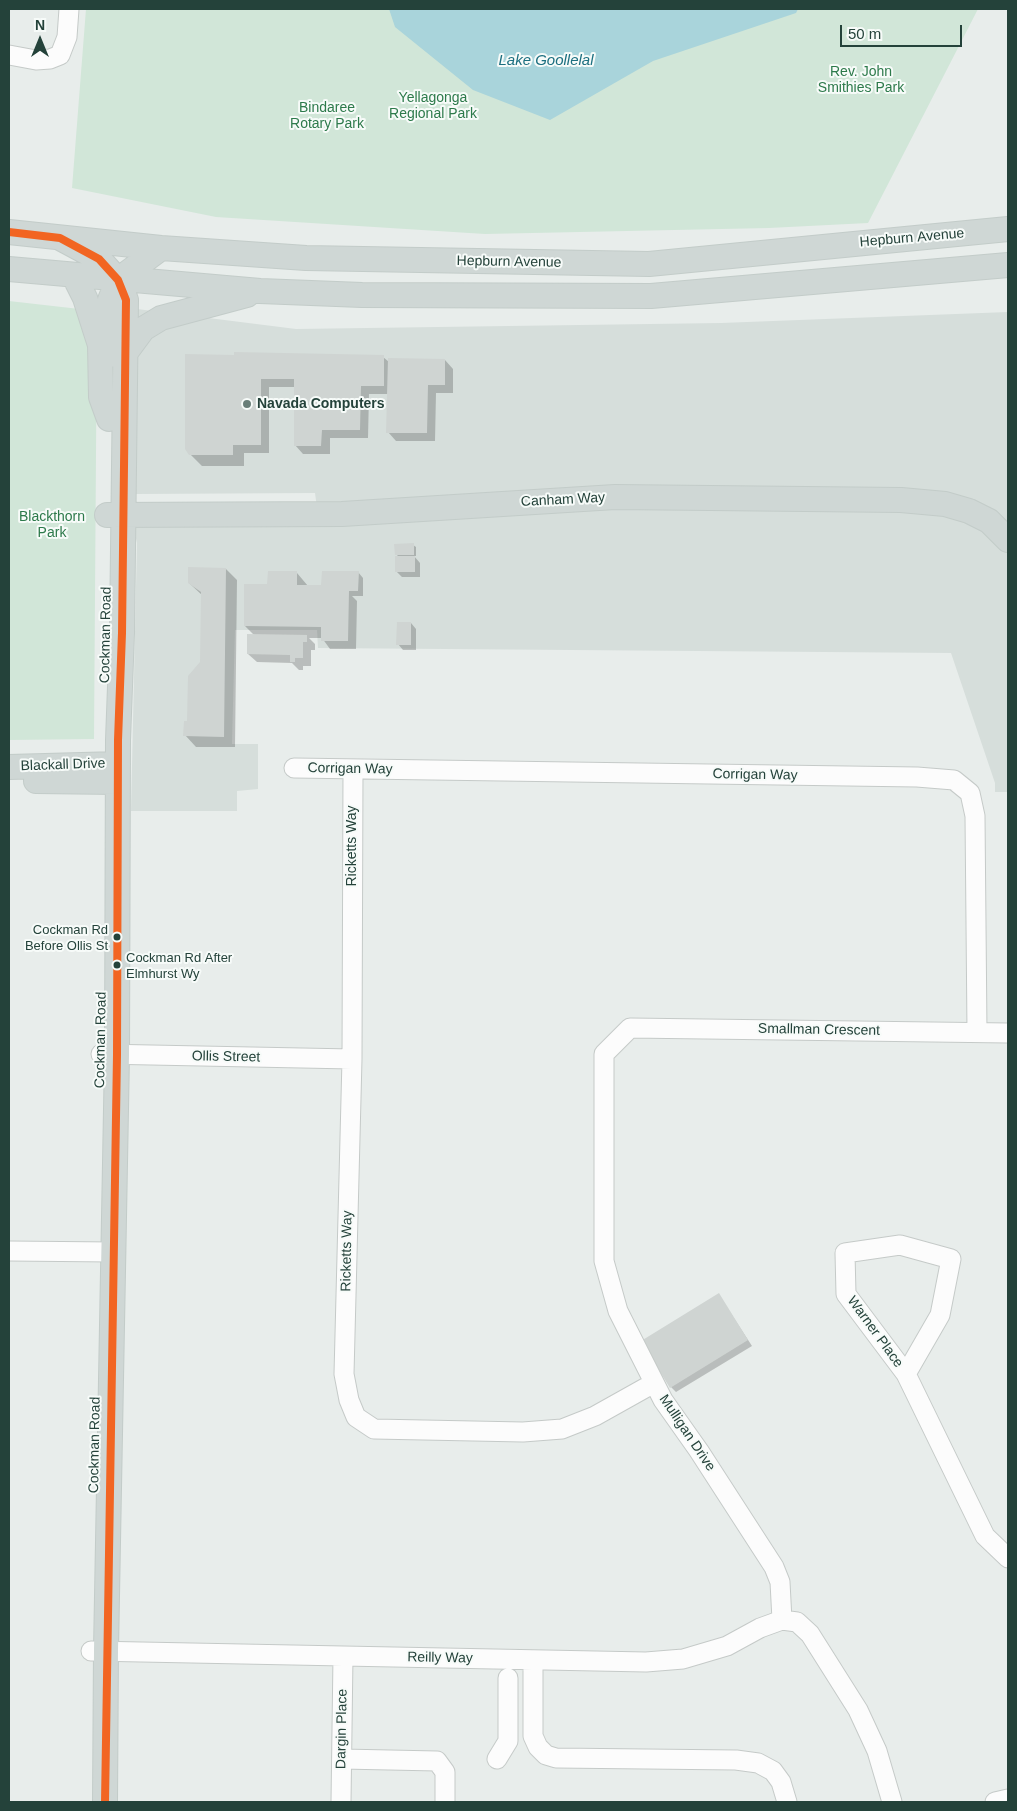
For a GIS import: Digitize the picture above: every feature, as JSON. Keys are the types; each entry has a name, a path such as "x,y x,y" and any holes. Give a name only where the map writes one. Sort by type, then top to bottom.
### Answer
{"main road":[{"name":"Hepburn Avenue","path":"9,232 161,248 306,258 649,264 1008,229"},
{"name":"Cockman Road","path":"60,238 99,259 118,280 126,300 126,352 115,507 106,1252 98,1650 90,1802"},
{"path":"118,280 161,248"},
{"path":"9,269 260,291 362,295 651,296 1008,265"},
{"path":"74,276 88,305 100,345 102,397 109,419"},
{"name":"Cockman Road","path":"115,507 109,419 110,300 118,280"},
{"path":"126,352 143,329 161,318 260,291"},
{"name":"Canham Way","path":"115,507 323,501 538,485 612,483 908,486 945,489 967,496 990,506 1008,520"},
{"name":"Canham Way","path":"115,507 342,514 615,497 901,500 944,504 969,511 989,521 1008,540"},
{"name":"Blackall Drive","path":"9,767 111,773"},
{"name":"Blackall Drive","path":"9,781 111,773"},
{"name":"Cockman Road","path":"98,1650 105,1802"}],"street":[{"path":"9,55 36,60 50,59 60,55 67,37 69,9"},
{"name":"Corrigan Way","path":"294,768 917,777 954,780 970,793 975,816 977,1032"},
{"name":"Ricketts Way","path":"353,770 352,1059 344,1374 349,1400 356,1417 374,1429 524,1432 562,1429 595,1416 654,1383"},
{"name":"Smallman Crescent","path":"630,1028 1008,1033"},
{"name":"Mulligan Drive","path":"630,1028 604,1054 604,1261 618,1311 663,1400 699,1451 774,1567 780,1582 782,1620"},
{"name":"Ollis Street","path":"109,1054 352,1059"},
{"name":"Warner Place","path":"906,1374 940,1314 952,1259 900,1245 845,1253 846,1294 906,1374 985,1536 1008,1558"},
{"path":"9,1251 106,1252"},
{"path":"782,1620 797,1622 810,1634 840,1679 858,1710 877,1751 892,1802"},
{"name":"Reilly Way","path":"98,1650 646,1662 683,1659 727,1646 760,1628 782,1620"},
{"name":"Dargin Place","path":"341,1802 343,1656"},
{"path":"533,1660 533,1736 538,1747 546,1755 556,1758 736,1760 758,1763 773,1771 781,1782 787,1802"},
{"path":"497,1760 508,1741 508,1678"},
{"path":"342,1759 437,1760 445,1772 445,1802"},
{"path":"995,1802 1008,1799"}],"shaded area":[{"path":"137,309 296,329 721,323 1008,312 1008,792 995,792 995,783 951,653 318,648 317,630 235,630 232,744 258,744 258,789 237,791 237,811 131,811 137,543 132,521 319,523 315,493 136,494"}],"green space":[{"name":"Yellagonga Regional Park","path":"86,9 978,9 868,223 769,228 485,234 216,217 72,188"},
{"name":"Blackthorn Park","path":"9,301 97,311 94,739 9,740"}],"water":[{"name":"Lake Goollelal","path":"389,9 798,9 796,13 653,61 550,120 473,90 395,27"}],"building":[{"path":"234,352 384,355 384,386 361,386 360,430 322,430 321,446 294,446 294,379 261,379 261,445 233,445 233,455 189,455 185,449 185,354 234,355"},
{"path":"388,358 445,359 445,385 428,385 427,433 386,433"},
{"path":"414,543 414,555 395,555 394,544"},
{"path":"395,556 415,556 415,572 395,572"},
{"path":"188,567 226,568 224,737 183,736 184,721 187,721 188,676 200,662 201,592 188,583"},
{"path":"268,571 297,571 297,585 321,585 322,571 359,571 358,591 349,591 348,641 321,641 321,627 244,626 244,584 267,584"},
{"path":"397,622 411,622 411,645 396,645"},
{"path":"247,634 307,635 307,642 303,642 303,658 295,658 295,662 290,662 290,655 247,654"},
{"path":"719,1293 748,1340 670,1388 641,1341"}],"transit line":[{"path":"9,232 60,238 99,259 118,280 126,300 122,633 118,740 117,1055 105,1802"}],"place":[{"name":"Navada Computers","path":"247,404"},
{"name":"Cockman Rd Before Ollis St","path":"117,937"},
{"name":"Cockman Rd After Elmhurst Wy","path":"117,965"}],"park label":[{"name":"Rev. John Smithies Park","path":"861,80"},
{"name":"Bindaree Rotary Park","path":"327,116"}]}
